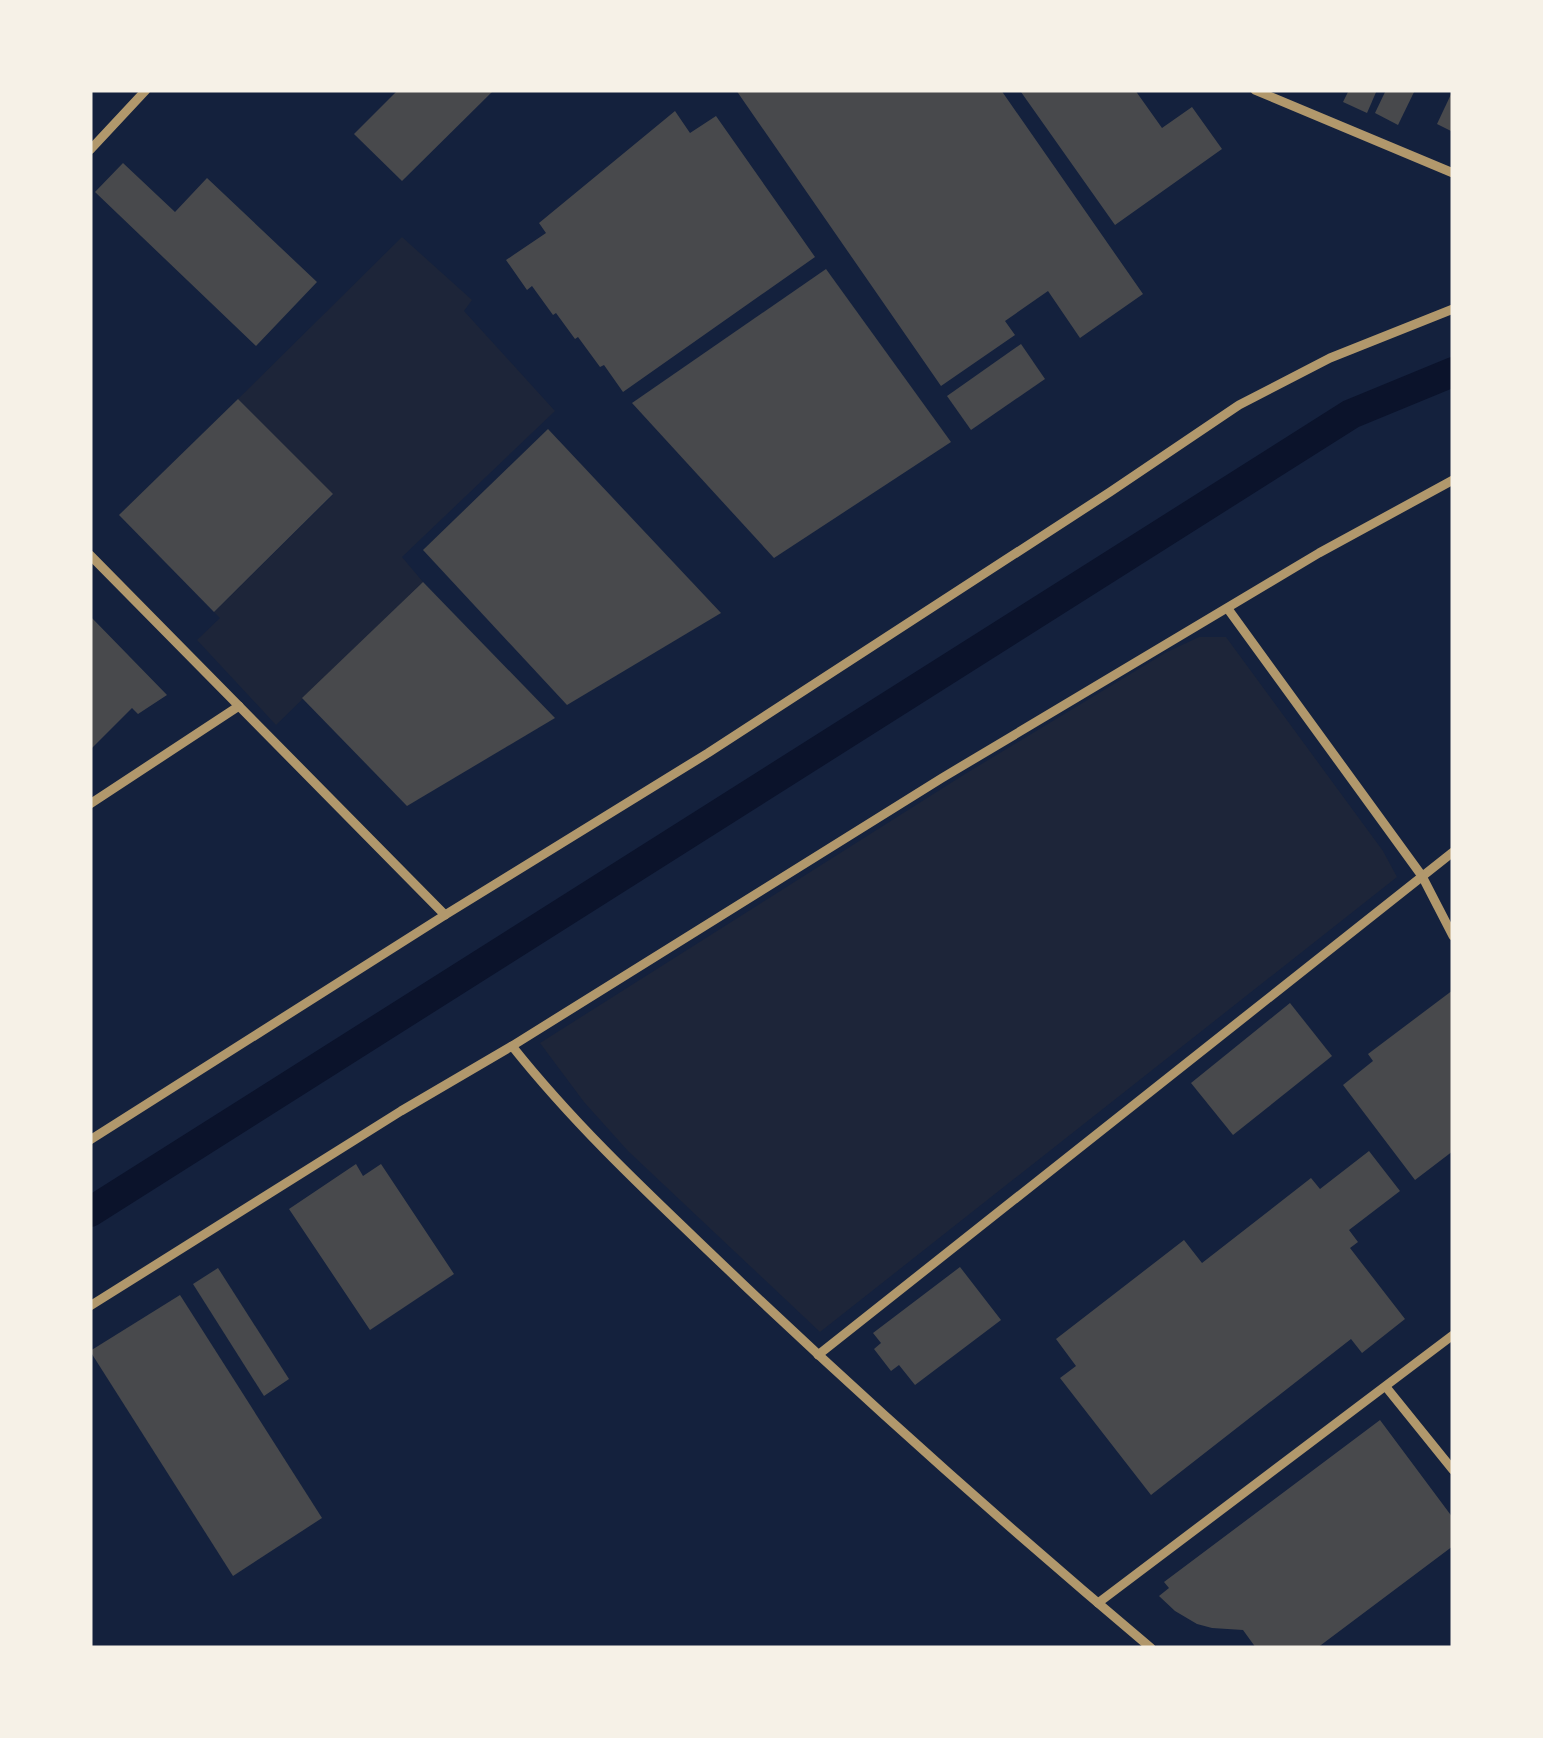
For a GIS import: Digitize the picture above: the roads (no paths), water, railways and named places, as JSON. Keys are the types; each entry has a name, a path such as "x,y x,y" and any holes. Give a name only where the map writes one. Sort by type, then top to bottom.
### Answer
{"street":[{"path":"90,150 146,90"},
{"path":"1255,90 1453,173"},
{"path":"90,1140 708,754 1239,405 1330,358 1453,309"},
{"path":"90,1306 942,778 1319,553 1453,480"},
{"path":"90,555 446,915"},
{"path":"1228,609 1422,876 1453,936"},
{"path":"90,804 238,706"},
{"path":"818,1355 1453,852"},
{"path":"512,1046 578,1124 818,1355 1151,1648"},
{"path":"1098,1604 1453,1334"},
{"path":"1386,1387 1453,1470"}],"waterway":[{"path":"90,1212 1351,414 1453,372"}]}
